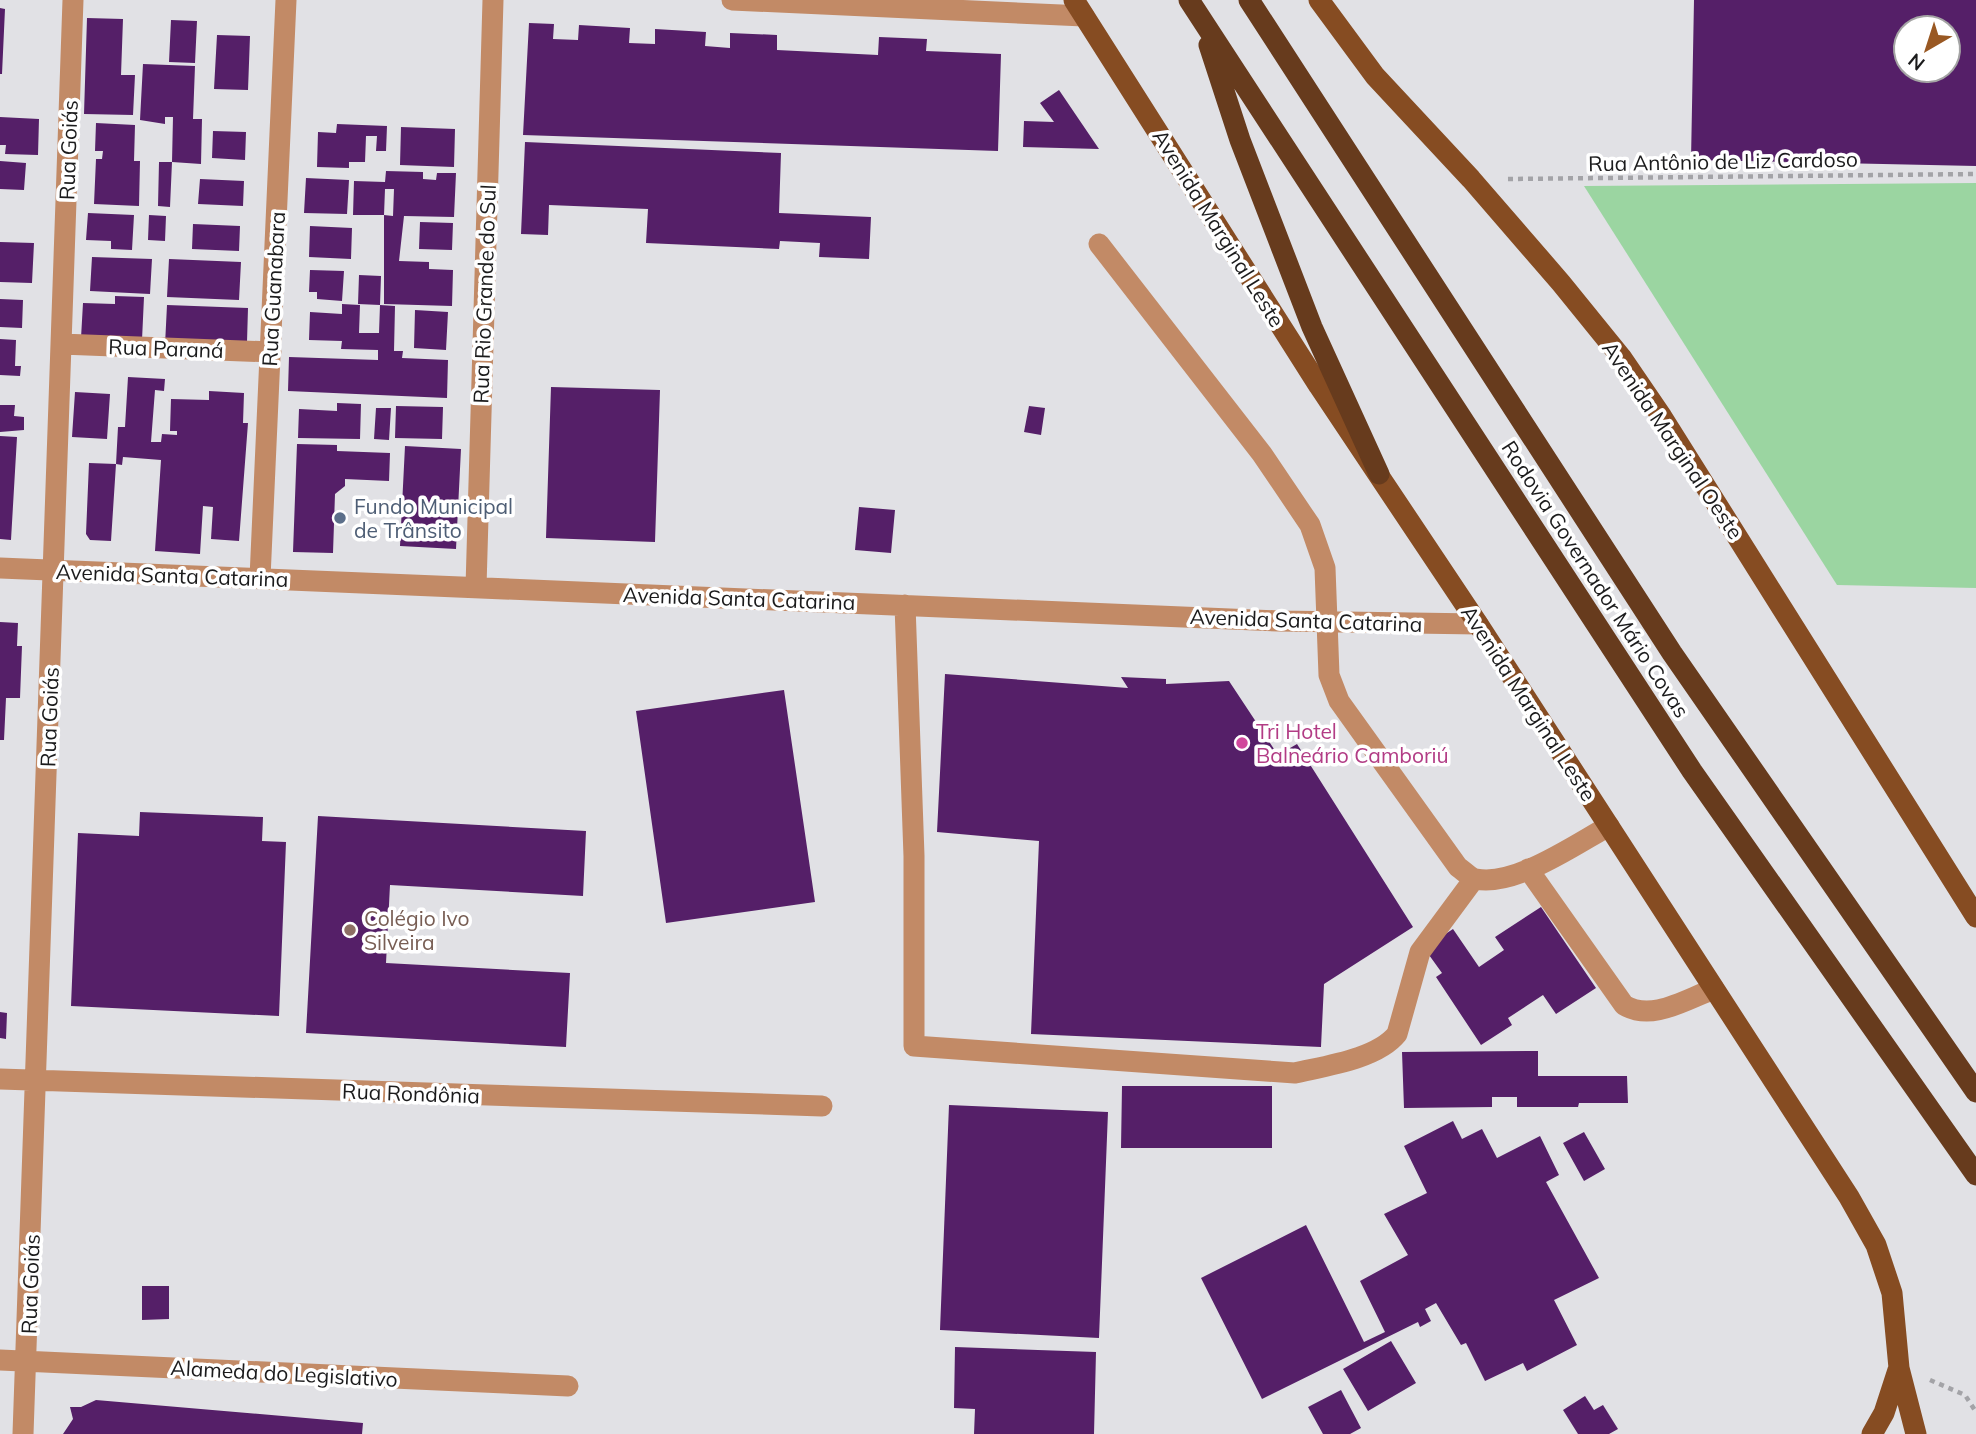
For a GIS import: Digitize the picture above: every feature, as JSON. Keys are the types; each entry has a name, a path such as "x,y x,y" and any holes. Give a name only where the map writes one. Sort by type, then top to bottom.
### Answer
{"highway":[{"name":"Rodovia Governador Mário Covas","path":"1249,0 1672,653 1976,1091"},
{"name":"Rodovia Governador Mário Covas","path":"1194,8 1692,771 1976,1175"},
{"path":"1194,8 1240,140 1312,327 1379,474"}],"main road":[{"name":"Avenida Marginal Oeste","path":"1319,0 1375,76 1471,179 1621,357 1662,417 1976,917"},
{"name":"Avenida Marginal Leste","path":"1079,8 1849,1198 1876,1245 1892,1293 1899,1368 1916,1434"},
{"path":"1872,1434 1884,1413 1899,1368"}],"street":[{"name":"Rua Goiás","path":"23,1434 73,0"},
{"name":"Rua Guanabara","path":"260,578 286,0"},
{"name":"Rua Rio Grande do Sul","path":"475,587 493,0"},
{"path":"732,0 1079,8"},
{"path":"1100,244 1262,454 1310,525 1325,568 1329,675 1339,701 1458,867 1474,879 1494,880 1528,869 1609,826"},
{"name":"Rua Paraná","path":"61,344 271,352"},
{"name":"Avenida Santa Catarina","path":"0,568 1327,622 1478,624"},
{"path":"905,605 914,856 914,1046 1295,1073 1345,1062 1391,1041 1397,1034 1420,952 1474,879"},
{"path":"1528,869 1624,1005 1635,1012 1648,1014 1714,989"},
{"name":"Rua Rondônia","path":"0,1079 822,1106"},
{"name":"Alameda do Legislativo","path":"0,1360 568,1386"}],"path":[{"name":"Rua Antônio de Liz Cardoso","path":"1471,179 1976,174"},
{"path":"1899,1368 1965,1395 1976,1412"}],"green space":[{"path":"1976,183 1976,588 1837,585 1584,186"}],"building":[{"path":"1694,0 1976,0 1976,166 1691,160"},
{"path":"0,8 5,9 2,74 0,74"},
{"path":"87,18 123,19 121,75 135,75 133,115 84,114"},
{"path":"171,20 197,21 195,63 169,62"},
{"path":"529,23 554,24 553,39 578,40 579,25 630,28 629,43 655,44 655,29 706,32 705,46 730,48 730,33 777,35 777,50 878,55 879,37 927,39 926,51 1001,54 998,151 523,135"},
{"path":"217,35 250,36 248,90 214,89"},
{"path":"143,64 195,66 193,119 202,119 201,164 172,162 173,117 165,117 165,124 140,120"},
{"path":"1059,90 1099,149 1023,147 1024,121 1054,122 1040,103"},
{"path":"0,117 39,119 38,155 5,154 6,145 0,145"},
{"path":"96,123 135,125 134,161 140,161 139,206 94,204 96,159 102,159 103,151 95,151"},
{"path":"337,124 387,126 386,151 376,151 377,136 366,136 365,162 349,162 349,168 317,167 318,132 336,133"},
{"path":"401,127 455,129 454,167 400,165"},
{"path":"213,131 246,132 245,160 212,158"},
{"path":"525,142 781,153 779,213 871,217 869,259 819,257 820,243 780,241 779,249 646,243 648,209 549,205 548,235 521,234"},
{"path":"0,161 26,163 24,190 0,189"},
{"path":"159,162 172,162 170,207 158,206"},
{"path":"386,171 423,172 423,179 436,180 437,173 456,173 454,217 404,216 399,261 429,262 429,269 453,270 452,306 384,304 384,215 353,215 354,181 385,182","holes":["385,189 394,189 393,216 384,215"]},
{"path":"306,178 349,180 347,214 304,213"},
{"path":"200,179 244,181 243,206 198,204"},
{"path":"88,213 134,215 132,250 111,249 111,241 86,240"},
{"path":"149,215 166,216 165,241 148,240"},
{"path":"420,222 453,223 452,250 419,249"},
{"path":"193,224 240,226 239,251 192,249"},
{"path":"310,226 352,228 351,259 309,257"},
{"path":"0,242 34,243 32,283 0,282"},
{"path":"92,257 152,259 150,294 90,291"},
{"path":"169,259 241,262 239,300 167,297"},
{"path":"310,270 344,271 342,301 317,299 317,292 309,292"},
{"path":"359,275 381,276 380,305 358,304"},
{"path":"115,296 144,297 142,340 81,338 83,303 115,304"},
{"path":"0,299 23,300 22,328 0,327"},
{"path":"342,304 360,305 359,333 379,333 380,305 395,306 394,351 403,351 402,358 448,360 447,398 288,391 289,357 378,360 378,350 341,349 342,341 309,340 310,312 342,314"},
{"path":"167,305 248,308 247,342 165,345"},
{"path":"415,310 448,312 446,350 414,348"},
{"path":"0,339 16,340 15,366 21,366 20,376 0,375"},
{"path":"128,377 165,379 164,391 155,390 151,442 161,442 162,434 177,435 177,431 170,431 171,399 209,400 209,391 244,393 243,423 248,423 239,541 211,539 213,507 203,506 200,554 155,551 161,460 123,457 122,465 116,464 118,427 125,427"},
{"path":"551,387 660,390 655,542 546,538"},
{"path":"75,392 110,394 107,439 72,437"},
{"path":"337,403 361,404 360,439 298,438 299,409 337,411"},
{"path":"0,405 15,405 14,416 24,417 24,430 0,432"},
{"path":"396,406 443,407 442,439 395,438"},
{"path":"1029,406 1045,408 1041,435 1024,432"},
{"path":"376,408 391,408 389,440 374,439"},
{"path":"0,436 17,437 11,540 0,539"},
{"path":"297,444 337,445 337,451 390,453 389,481 345,479 345,486 335,494 333,553 293,552"},
{"path":"405,446 461,449 456,549 400,546"},
{"path":"89,463 116,464 111,541 90,540 86,534"},
{"path":"859,507 895,510 891,553 855,550"},
{"path":"0,622 18,623 17,646 22,646 20,698 6,698 4,740 0,740"},
{"path":"945,674 1128,688 1121,677 1166,679 1166,684 1229,681 1278,755 1297,744 1413,927 1324,984 1321,1047 1031,1034 1039,841 937,832"},
{"path":"784,690 815,902 666,923 636,711"},
{"path":"140,812 263,817 262,841 286,842 279,1016 71,1006 78,833 139,836"},
{"name":"Colégio Ivo Silveira","path":"318,816 586,831 583,896 390,885 386,963 570,973 566,1047 306,1033"},
{"path":"1541,907 1596,988 1556,1014 1543,995 1508,1018 1512,1025 1481,1045 1436,977 1442,973 1424,948 1453,929 1479,967 1504,950 1495,937"},
{"path":"0,1012 7,1013 6,1039 0,1038"},
{"path":"1538,1051 1538,1076 1627,1076 1628,1103 1579,1103 1578,1107 1517,1107 1517,1097 1492,1097 1492,1107 1404,1108 1402,1052"},
{"path":"1122,1086 1272,1086 1272,1148 1121,1148"},
{"path":"949,1105 1108,1112 1099,1338 940,1330"},
{"path":"1453,1121 1462,1139 1482,1129 1497,1158 1540,1136 1559,1175 1546,1182 1599,1278 1554,1300 1577,1345 1527,1371 1523,1363 1485,1381 1466,1343 1461,1345 1436,1303 1425,1309 1431,1321 1420,1327 1418,1322 1262,1399 1201,1278 1306,1225 1364,1342 1385,1332 1360,1281 1408,1255 1384,1214 1427,1193 1404,1146"},
{"path":"1584,1132 1605,1169 1584,1181 1563,1143"},
{"path":"142,1286 169,1286 169,1319 142,1320"},
{"path":"1391,1341 1416,1383 1368,1411 1343,1369"},
{"path":"955,1347 1096,1352 1094,1434 974,1434 975,1409 954,1408"},
{"path":"1341,1390 1361,1428 1350,1434 1323,1434 1308,1407"},
{"path":"1585,1396 1594,1410 1603,1405 1618,1429 1609,1434 1578,1434 1563,1410"},
{"path":"96,1400 363,1423 362,1434 63,1434 73,1419 70,1407 81,1407"}],"place":[{"name":"Fundo Municipal de Trânsito","path":"340,518"},
{"name":"Tri Hotel Balneário Camboriú","path":"1242,743"},
{"name":"Colégio Ivo Silveira","path":"350,930"}]}
